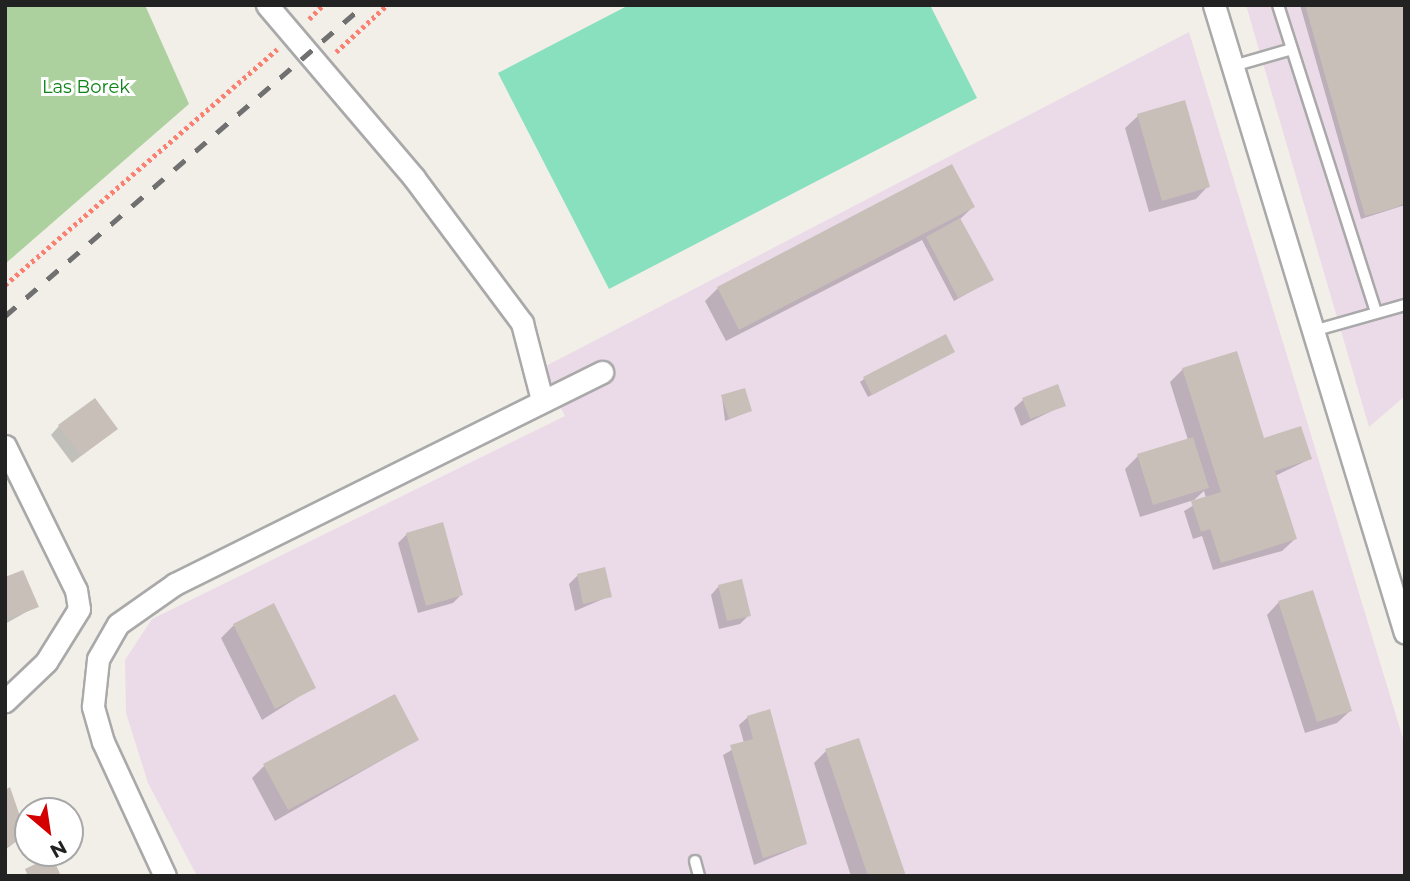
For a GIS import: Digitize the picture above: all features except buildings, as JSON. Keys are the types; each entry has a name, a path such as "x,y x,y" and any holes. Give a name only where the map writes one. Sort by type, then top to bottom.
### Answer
{"street":[{"path":"267,5 317,69 414,178 522,323 542,400"},
{"path":"1214,5 1405,633"},
{"path":"165,876 103,742 93,706 98,659 118,624 175,584 602,372"},
{"path":"5,446 76,590 79,609 46,662 5,701"}],"lane":[{"path":"1278,5 1376,313"},
{"path":"1233,66 1292,49"},
{"path":"1314,331 1405,304"},
{"path":"695,861 699,876"}],"path":[{"path":"317,69 387,5"},
{"path":"5,285 291,36"}],"shaded area":[{"path":"1246,5 1405,5 1405,396 1369,427"},
{"path":"1189,32 1405,745 1405,876 197,876 148,783 126,713 125,660 152,619 565,416 540,369"}],"green space":[{"name":"Las Borek","path":"5,5 145,5 189,104 5,264"},
{"path":"629,5 930,5 977,98 609,289 498,73"}],"railway":[{"path":"5,316 364,5"}]}
